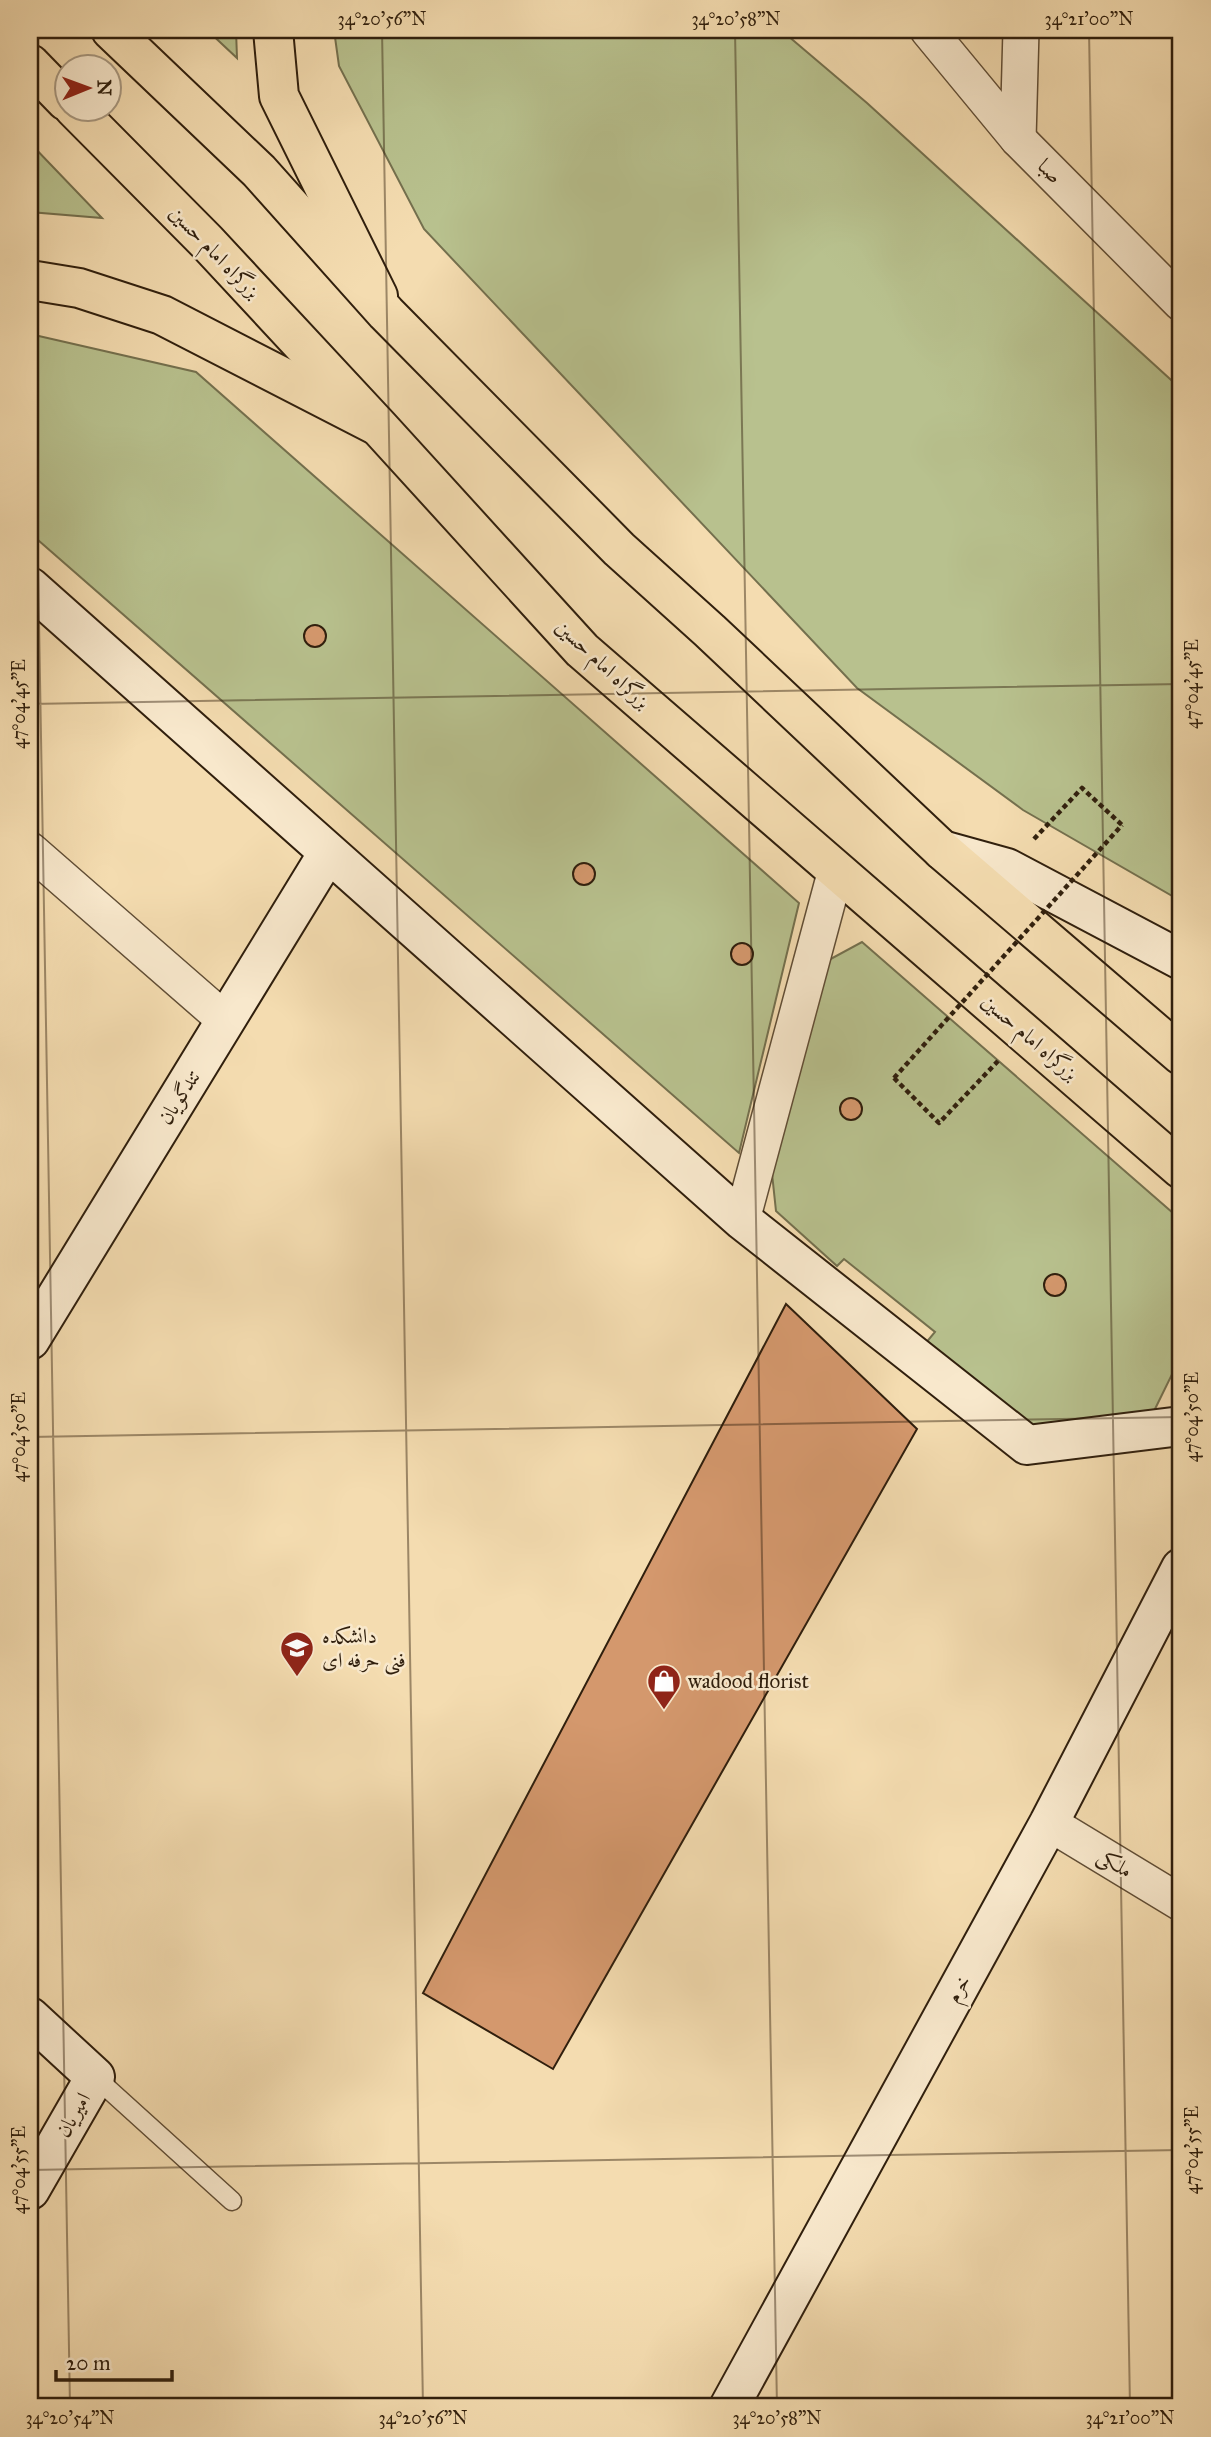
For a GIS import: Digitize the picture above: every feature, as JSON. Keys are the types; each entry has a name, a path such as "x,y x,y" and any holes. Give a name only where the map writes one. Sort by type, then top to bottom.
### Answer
{"main road":[{"path":"111,30 259,171 386,313 620,549 942,850 1181,1055"},
{"path":"273,30 279,96 386,313"},
{"path":"30,64 52,87"},
{"name":"بزرگراه امام حسین","path":"88,122 207,242 582,650 1181,1169"},
{"path":"30,280 79,288 162,315 379,427"}],"street":[{"name":"صبا","path":"928,30 1018,139 1181,303"},
{"path":"1018,139 1021,30"},
{"path":"30,587 742,1220 1027,1445 1181,1426"},
{"path":"30,850 226,1021"},
{"path":"942,850 1007,868 1181,960"},
{"name":"تندگویان","path":"30,1340 328,853"},
{"path":"742,1220 836,870"},
{"name":"خرم","path":"729,2407 1049,1823 1172,1611 1181,1568"},
{"name":"ملکی","path":"1049,1823 1181,1903"},
{"path":"30,2017 95,2077"},
{"name":"امیریان","path":"36,2166 95,2077"}],"lane":[{"path":"95,2077 232,2201"}],"path":[{"path":"1007,868 1082,788 1122,825 894,1078 939,1124 1024,1032"}],"green space":[{"path":"207,30 236,30 237,58"},
{"path":"334,30 781,30 867,103 1181,389 1181,901 1023,810 857,688 424,229 339,66"},
{"path":"30,143 102,218 30,212"},
{"path":"30,334 196,372 799,903 739,1153 30,533"},
{"path":"862,942 1181,1220 1181,1356 1154,1411 1022,1429 925,1344 935,1332 844,1259 837,1266 776,1211 769,1145 814,968"}],"building":[{"path":"315,625 323,628 326,636 323,644 315,647 307,644 304,636 307,628"},
{"path":"584,863 592,866 595,874 592,882 584,885 576,882 573,874 576,866"},
{"path":"742,943 750,946 753,954 750,962 742,965 734,962 731,954 734,946"},
{"path":"851,1098 859,1101 862,1109 859,1117 851,1120 843,1117 840,1109 843,1101"},
{"path":"1055,1274 1063,1277 1066,1285 1063,1293 1055,1296 1047,1293 1044,1285 1047,1277"},
{"name":"wadood florist","path":"786,1304 917,1429 553,2069 423,1993"}],"place":[{"name":"دانشکده فنی حرفه ای","path":"297,1678"},
{"name":"wadood florist","path":"664,1711"}]}
